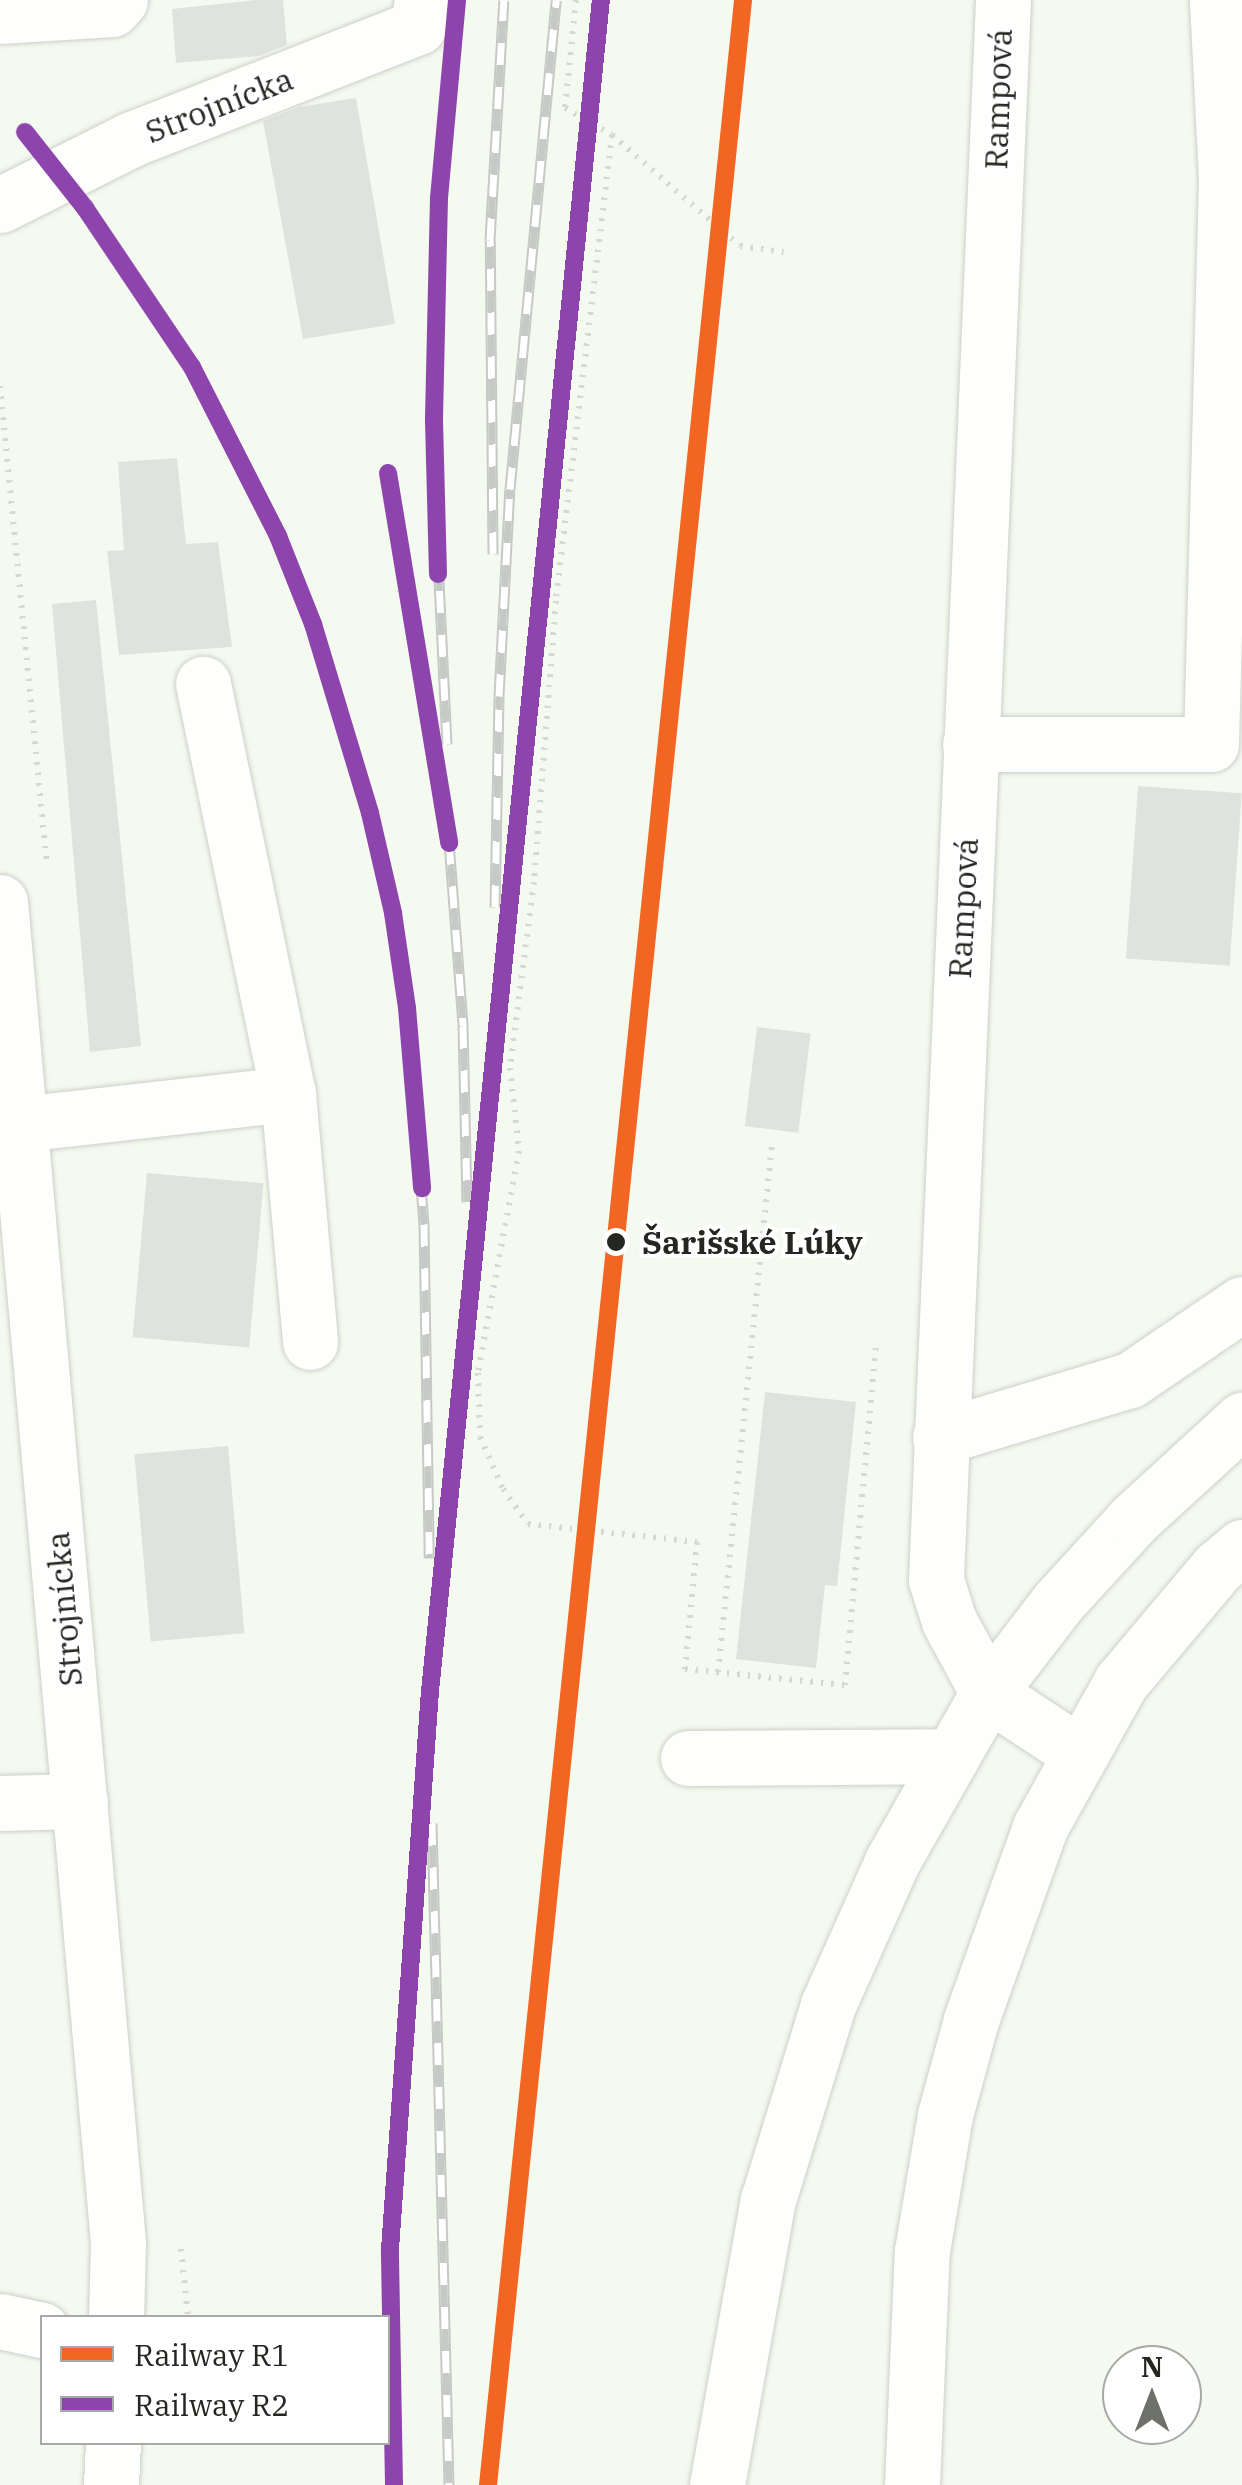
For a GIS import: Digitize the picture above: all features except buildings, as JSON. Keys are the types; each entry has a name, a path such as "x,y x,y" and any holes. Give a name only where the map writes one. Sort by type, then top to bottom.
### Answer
{"main road":[{"path":"0,16 112,8 120,0"},
{"name":"Strojnícka","path":"0,205 132,139 418,27 422,0"},
{"name":"Rampová","path":"1003,0 936,1580 949,1620 988,1694 1080,1754"},
{"path":"970,744 1211,744 1226,179 1217,0"},
{"path":"203,684 288,1094 310,1342"},
{"name":"Strojnícka","path":"0,902 15,1158 80,1801 118,2244 116,2315"},
{"path":"15,1158 288,1094"},
{"path":"940,1436 1130,1380 1242,1304"},
{"path":"717,2485 768,2200 828,2005 893,1860 988,1694 1058,1602 1134,1519 1242,1420"},
{"path":"912,2485 922,2251 945,2115 971,2020 1040,1827 1121,1682 1218,1567 1242,1547"},
{"path":"688,1758 950,1756"},
{"path":"0,1802 80,1801"},
{"path":"0,2320 40,2330"},
{"path":"111,2485 112,2445"}],"path":[{"path":"576,0 565,108 612,135 740,246 784,252"},
{"path":"612,135 556,601 534,882 510,1068 519,1151 478,1373 480,1436 503,1489 528,1524 697,1542 684,1669 845,1685 876,1344"},
{"path":"718,1672 772,1144"}],"railway":[{"path":"447,744 437,542 435,304 439,198 457,0"},
{"path":"493,554 490,240 504,0"},
{"path":"495,907 499,696 510,489 556,0"},
{"path":"394,2485 390,2249 430,1691 601,0"},
{"path":"25,132 85,208 192,367 278,536 342,710 393,913 407,1008 424,1224 429,1558"},
{"path":"388,473 449,842 463,1026 467,1202"},
{"path":"432,1823 449,2485"}],"rail line":[{"name":"R2","path":"438,574 434,418 439,198 457,0"},
{"name":"R2","path":"394,2485 390,2249 430,1691 601,0"},
{"name":"R1","path":"488,2485 743,0"},
{"name":"R2","path":"25,132 85,208 192,367 278,536 313,624 370,813 393,913 407,1008 422,1188"},
{"name":"R2","path":"388,473 449,843"}],"place":[{"name":"Šarišské Lúky","path":"616,1242"}]}
